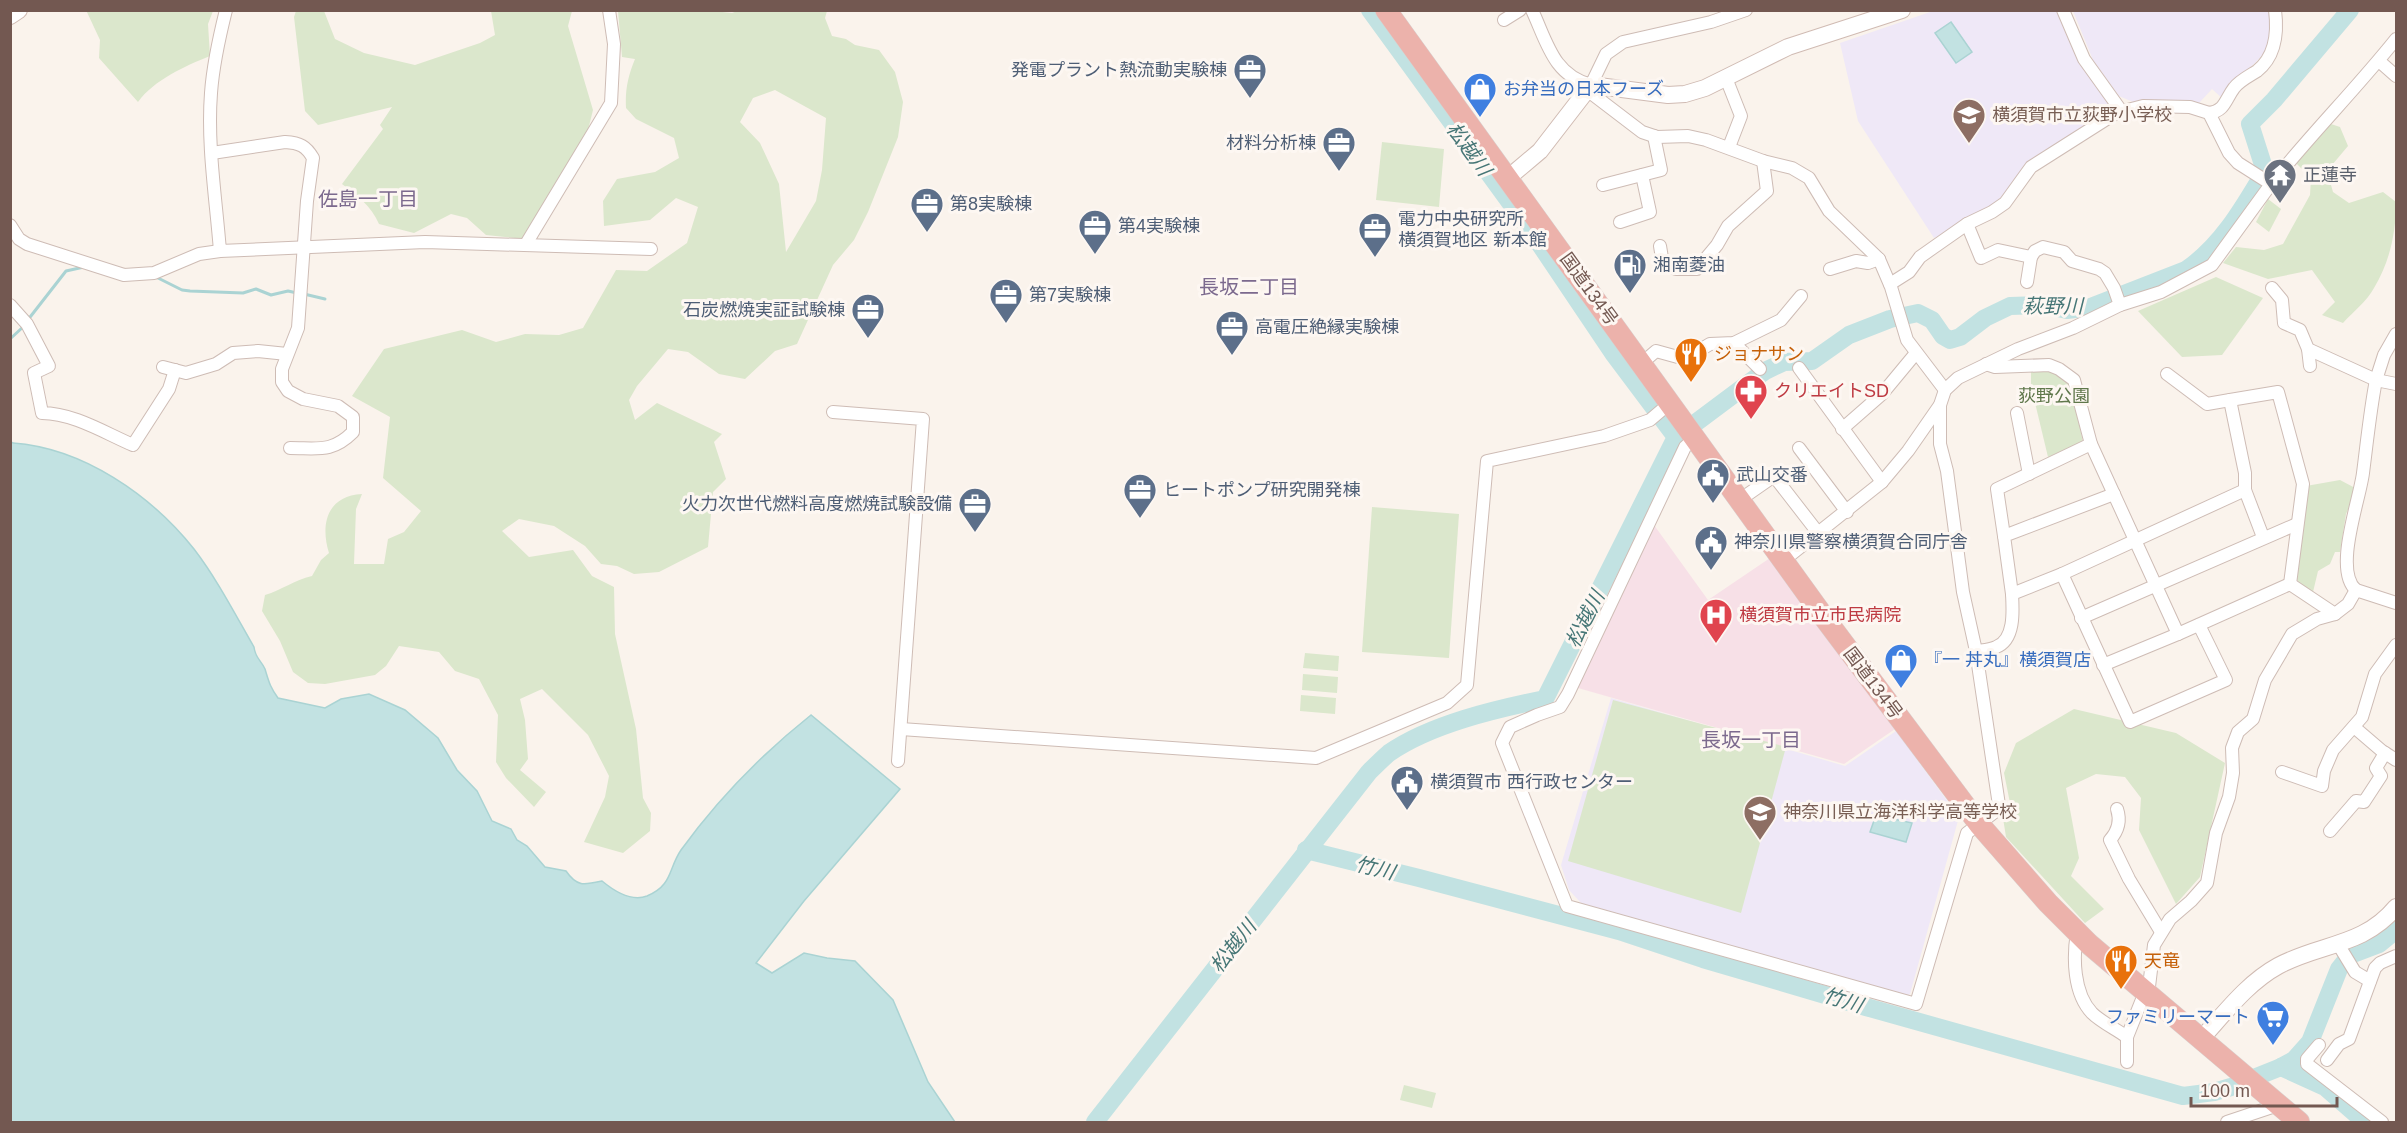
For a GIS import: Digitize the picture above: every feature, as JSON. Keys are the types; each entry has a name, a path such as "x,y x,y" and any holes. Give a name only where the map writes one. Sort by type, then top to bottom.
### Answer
{"highway":[{"name":"国道134号","path":"1386,10 1784,560 1979,824 2048,903 2077,932 2146,994 2298,1122"}],"street":[{"path":"10,16 19,10"},
{"path":"220,251 210,96 226,10"},
{"path":"526,244 611,103 614,44 609,10"},
{"path":"1504,20 1520,10"},
{"path":"1532,10 1552,55 1561,69 1576,81 1589,87 1642,132 1654,136 1688,136 1729,147 1763,161 1792,168 1809,178 1830,211 1879,259 1890,284 1907,340 1945,390"},
{"path":"1508,178 1540,151 1589,87 1606,54 1623,42 1708,16 1746,10"},
{"path":"1589,87 1668,95 1685,94 1726,78 1788,46 1902,10"},
{"path":"2063,10 2084,59 2121,112"},
{"path":"1890,284 1909,272 1920,257 1928,251 1967,224 1992,212 2005,202 2031,168 2121,112 2143,106 2190,107 2209,112 2216,112 2224,107 2234,87 2261,67 2272,49 2277,36 2275,10"},
{"path":"1784,560 1882,482 1908,451 1940,405 1945,390 1958,378 2018,349 2073,328 2117,297 2161,292 2212,266 2271,184 2307,139 2353,93 2397,39"},
{"path":"2379,61 2397,76"},
{"path":"1726,78 1741,116 1729,147"},
{"path":"2209,112 2229,153 2238,163 2271,184"},
{"path":"1603,186 1661,170 1654,136"},
{"path":"212,153 285,142 307,147 313,158 307,201 298,328 282,369 282,382 288,391 303,399 338,406 353,417 353,432 340,445 324,448 290,448"},
{"path":"1660,246 1663,264 1676,269 1697,268 1718,246 1728,226 1767,191 1763,161"},
{"path":"1620,222 1650,212 1642,175"},
{"path":"1967,224 1981,258 1998,250 2031,257"},
{"path":"10,225 19,239 27,244 124,275 154,273 200,254 220,251 389,243 526,244 651,249"},
{"path":"2027,282 2031,257 2035,251 2043,247 2064,252 2072,261 2104,273 2117,297"},
{"path":"1830,268 1856,261 1868,263 1879,259"},
{"path":"2272,288 2282,300 2284,323 2300,330 2304,337 2310,366"},
{"path":"1642,363 1656,351 1685,359 1710,344 1734,343 1781,320 1801,296"},
{"path":"10,305 27,324 49,366 34,373 42,413 53,413 70,418 133,445 169,389 169,368 186,373 200,370 216,364 233,353 258,351 287,354"},
{"path":"2397,334 2384,355 2376,380 2363,476 2349,536 2348,562 2350,581 2356,590 2397,603"},
{"path":"1734,343 1760,369"},
{"path":"2308,349 2376,380 2397,384"},
{"path":"1842,429 1882,394 1916,353"},
{"path":"1986,364 1995,367 2049,365 2074,380 2091,444 2178,634"},
{"path":"1799,369 1882,482"},
{"path":"2167,374 2207,404 2278,392 2303,484 2290,584"},
{"path":"2230,400 2245,473 2245,490 2263,537"},
{"path":"901,729 1316,758 1447,704 1467,685 1487,460 1604,436 1650,420 1670,403"},
{"path":"1691,431 1568,694 1560,707 1510,727 1502,743 1567,906 1916,1004 1967,833 1996,811 1999,806 1976,651 1963,591 1947,471 1940,444 1940,405"},
{"path":"833,412 923,419 898,761"},
{"path":"2017,413 2029,474"},
{"path":"1976,651 1998,647 2012,625 2012,594 1997,489 2091,444"},
{"path":"1799,448 1847,512"},
{"path":"1741,499 1774,476 1819,534"},
{"path":"2012,594 2062,574 2245,490"},
{"path":"2004,536 2114,494"},
{"path":"2080,618 2297,524"},
{"path":"2062,574 2080,618 2130,723 2226,680 2199,625"},
{"path":"2290,584 2335,614"},
{"path":"2103,665 2290,584"},
{"path":"2127,1062 2127,1037 2146,994 2154,945 2170,919 2192,901 2207,883 2216,833 2229,797 2233,772 2232,748 2238,732 2253,719 2265,680 2292,634 2317,619 2335,614 2348,604 2356,590"},
{"path":"2282,772 2322,786 2324,771 2333,750 2362,717 2375,674 2397,645"},
{"path":"2354,727 2397,760"},
{"path":"2330,831 2356,801 2364,802 2381,776 2376,768 2385,753"},
{"path":"2117,809 2120,818 2117,830 2110,840 2129,879 2162,932"},
{"path":"2201,1039 2234,1002 2264,975 2293,959 2364,934 2384,921 2397,907"},
{"path":"2077,932 2074,950 2080,990 2090,1011 2127,1037"},
{"path":"2338,944 2355,972 2370,981"},
{"path":"2327,1060 2339,1044 2349,1039 2370,981 2380,963 2397,956"},
{"path":"2319,1046 2307,1059 2307,1064 2382,1122"},
{"path":"2228,1122 2278,1105"}],"shaded area":[{"name":"横須賀市立荻野小学校","path":"1933,11 2059,11 2114,106 2112,114 2029,168 1992,212 1934,238 1858,121 1840,43"},
{"path":"2073,11 2266,11 2271,15 2273,29 2267,50 2236,78 2222,98 2212,89 2199,103 2133,102 2119,96 2093,60"},
{"name":"横須賀市立市民病院","path":"1654,525 1708,600 1770,558 1895,729 1844,764 1578,688"},
{"name":"神奈川県立海洋科学高等学校","path":"1611,698 1845,766 1896,731 1959,817 1910,994 1906,996 1582,904 1569,890 1561,865"}],"green space":[{"path":"86,10 213,11 208,24 210,56 161,80 138,102 99,58 100,40"},
{"path":"704,10 732,13 740,10 827,11 825,18 832,36 846,39 855,45 879,50 895,72 903,102 898,137 868,212 854,240 833,265 797,344 775,351 745,379 719,374 688,352 668,349 637,386 629,400 635,420 657,403 722,434 714,442 726,479 713,492 708,547 659,572 634,574 617,566 601,564 585,546 554,526 519,519 502,531 529,557 573,550 592,576 614,587 615,634 636,729 643,798 651,813 650,831 623,853 584,842 605,797 609,776 588,735 542,689 520,699 525,720 528,759 520,770 546,792 534,807 506,778 496,762 498,715 479,679 455,671 439,652 399,646 386,666 375,675 325,684 308,683 293,672 280,641 262,611 265,595 312,576 321,560 329,553 325,532 326,522 329,513 341,500 362,494 356,509 354,564 384,564 388,539 404,532 421,511 383,478 390,417 352,396 384,349 462,330 496,342 525,334 559,335 583,328 616,270 647,271 687,243 698,207 676,198 650,220 604,226 603,201 617,179 655,172 679,158 674,138 636,119 626,108 630,71 635,59 622,57 618,11","holes":["775,90 826,118 822,170 816,201 786,252 779,184 760,143 740,122 753,98"]},
{"path":"296,11 324,11 335,39 364,53 415,65 480,43 495,35 491,11 572,11 568,26 593,110 587,134 524,239 486,235 467,218 451,214 414,233 379,224 359,197 342,184 383,129 380,125 392,107 318,125 305,111 294,17"},
{"path":"2328,123 2340,127 2348,146 2327,171 2333,192 2349,203 2383,192 2396,202 2393,236 2380,278 2364,302 2343,323 2322,315 2335,302 2312,270 2268,279 2223,263 2236,247 2264,250 2283,244 2310,195 2311,178 2296,163"},
{"path":"1382,142 1444,149 1439,207 1376,200"},
{"path":"2268,199 2281,209 2269,232 2256,222"},
{"path":"2216,277 2263,298 2222,355 2182,357 2138,311"},
{"name":"荻野公園","path":"2048,369 2071,383 2083,442 2048,457 2031,386 2031,370"},
{"path":"2340,480 2357,489 2346,514 2340,552 2335,552 2330,564 2318,571 2313,592 2299,583 2295,576 2306,486"},
{"path":"1372,507 1459,514 1449,658 1362,652"},
{"path":"1305,653 1339,656 1338,671 1303,668"},
{"path":"1303,674 1338,677 1337,693 1302,690"},
{"path":"1301,695 1336,698 1335,714 1300,711"},
{"path":"1613,700 1786,747 1741,913 1568,861"},
{"path":"2074,709 2176,733 2225,763 2200,877 2176,904 2139,830 2141,798 2125,777 2096,774 2066,788 2079,858 2071,876 2104,909 2085,923 2006,837 2003,818 2010,803 2004,773 2016,743"},
{"path":"1404,1085 1436,1093 1432,1108 1400,1100"}],"water":[{"path":"1951,22 1972,52 1956,63 1935,33"},
{"path":"10,441 65,454 90,464 136,493 177,529 194,549 226,597 254,647 278,698 325,708 341,699 369,694 405,710 438,738 457,770 477,791 492,821 511,829 517,840 527,846 545,867 566,871 577,882 586,884 602,881 617,892 635,898 655,892 666,882 681,850 725,795 775,745 811,715 900,789 804,901 756,963 772,973 804,953 855,961 893,1000 928,1082 955,1122 11,1122"},
{"path":"1876,815 1912,823 1906,842 1870,832"}],"waterway":[{"name":"松越川","path":"1095,1122 1369,772 1381,760 1406,743 1444,726 1485,713 1545,699 1676,437 1613,353 1533,234 1370,10"},
{"name":"萩野川","path":"1678,436 1765,371 1784,362 1812,361 1849,335 1890,319 1918,313 1932,320 1943,336 1950,340 1960,337 1985,318 2010,306 2043,305 2067,310 2091,307 2186,270 2221,237 2240,212 2265,171 2250,124 2274,100 2350,10"},
{"path":"27,321 66,271 84,267"},
{"path":"158,278 182,290 190,291 243,293 256,289 271,295 288,291 297,293"},
{"path":"304,294 325,299"},
{"path":"10,339 23,327"},
{"name":"竹川","path":"1306,850 1619,931 1703,959 1866,1007 2183,1096 2231,1087 2294,1060 2310,1042 2339,969 2350,955 2379,944 2396,930"},
{"name":"竹川","path":"2281,1067 2325,1087 2365,1122"}],"place":[{"name":"発電プラント熱流動実験棟","path":"1250,99"},
{"name":"お弁当の日本フーズ","path":"1480,118"},
{"name":"横須賀市立荻野小学校","path":"1969,144"},
{"name":"材料分析棟","path":"1339,172"},
{"name":"正蓮寺","path":"2280,204"},
{"name":"第8実験棟","path":"927,233"},
{"name":"第4実験棟","path":"1095,255"},
{"name":"電力中央研究所 横須賀地区 新本館","path":"1375,258"},
{"name":"湘南菱油","path":"1630,294"},
{"name":"第7実験棟","path":"1006,324"},
{"name":"石炭燃焼実証試験棟","path":"868,339"},
{"name":"高電圧絶縁実験棟","path":"1232,356"},
{"name":"ジョナサン","path":"1691,383"},
{"name":"クリエイトSD","path":"1751,420"},
{"name":"武山交番","path":"1713,504"},
{"name":"ヒートポンプ研究開発棟","path":"1140,519"},
{"name":"火力次世代燃料高度燃焼試験設備","path":"975,533"},
{"name":"神奈川県警察横須賀合同庁舎","path":"1711,571"},
{"name":"横須賀市立市民病院","path":"1716,644"},
{"name":"『一 丼丸』横須賀店","path":"1901,689"},
{"name":"横須賀市 西行政センター","path":"1407,811"},
{"name":"神奈川県立海洋科学高等学校","path":"1760,841"},
{"name":"天竜","path":"2121,990"},
{"name":"ファミリーマート","path":"2273,1046"}],"district":[{"name":"佐島一丁目","path":"368,199"},
{"name":"長坂二丁目","path":"1249,287"},
{"name":"長坂一丁目","path":"1751,740"}]}
